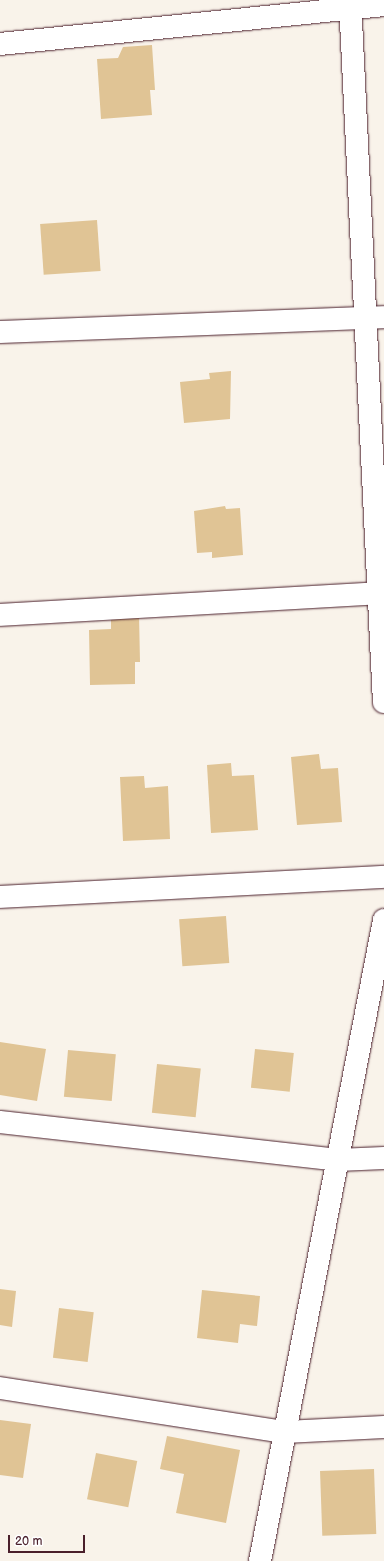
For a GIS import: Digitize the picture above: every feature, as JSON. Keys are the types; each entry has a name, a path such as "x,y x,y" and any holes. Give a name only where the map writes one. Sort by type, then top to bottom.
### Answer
{"street":[{"path":"0,44 350,3 384,5"},
{"path":"350,3 375,317 384,702"},
{"path":"0,332 375,317"},
{"path":"0,615 381,593"},
{"path":"0,897 384,877"},
{"path":"260,1561 384,920"},
{"path":"0,1122 338,1160 384,1158"},
{"path":"0,1388 285,1432 384,1427"}],"building":[{"path":"152,45 155,90 150,90 152,115 101,119 97,59 118,58 123,47"},
{"path":"97,220 101,271 44,275 40,224"},
{"path":"231,371 230,419 184,423 180,382 210,379 209,373"},
{"path":"225,506 226,509 240,508 243,555 212,558 212,552 197,553 194,511"},
{"path":"139,614 140,662 135,662 135,684 90,685 89,630 111,629 111,615"},
{"path":"319,754 321,769 338,768 342,822 297,825 291,757"},
{"path":"231,763 232,776 254,775 258,830 211,833 207,765"},
{"path":"144,776 145,788 168,786 170,839 123,841 120,777"},
{"path":"226,916 229,963 182,966 179,919"},
{"path":"0,1042 46,1049 37,1101 0,1095"},
{"path":"255,1049 294,1053 290,1092 251,1088"},
{"path":"68,1050 116,1054 112,1101 64,1097"},
{"path":"157,1064 201,1069 196,1117 152,1113"},
{"path":"0,1289 16,1291 12,1327 0,1325"},
{"path":"202,1290 260,1296 257,1326 240,1324 238,1343 197,1338"},
{"path":"59,1308 94,1312 88,1362 53,1358"},
{"path":"0,1420 31,1424 23,1478 0,1475"},
{"path":"167,1436 240,1450 226,1523 176,1513 184,1474 160,1469"},
{"path":"96,1453 137,1461 128,1507 87,1499"},
{"path":"374,1469 376,1534 322,1536 320,1471"}]}
